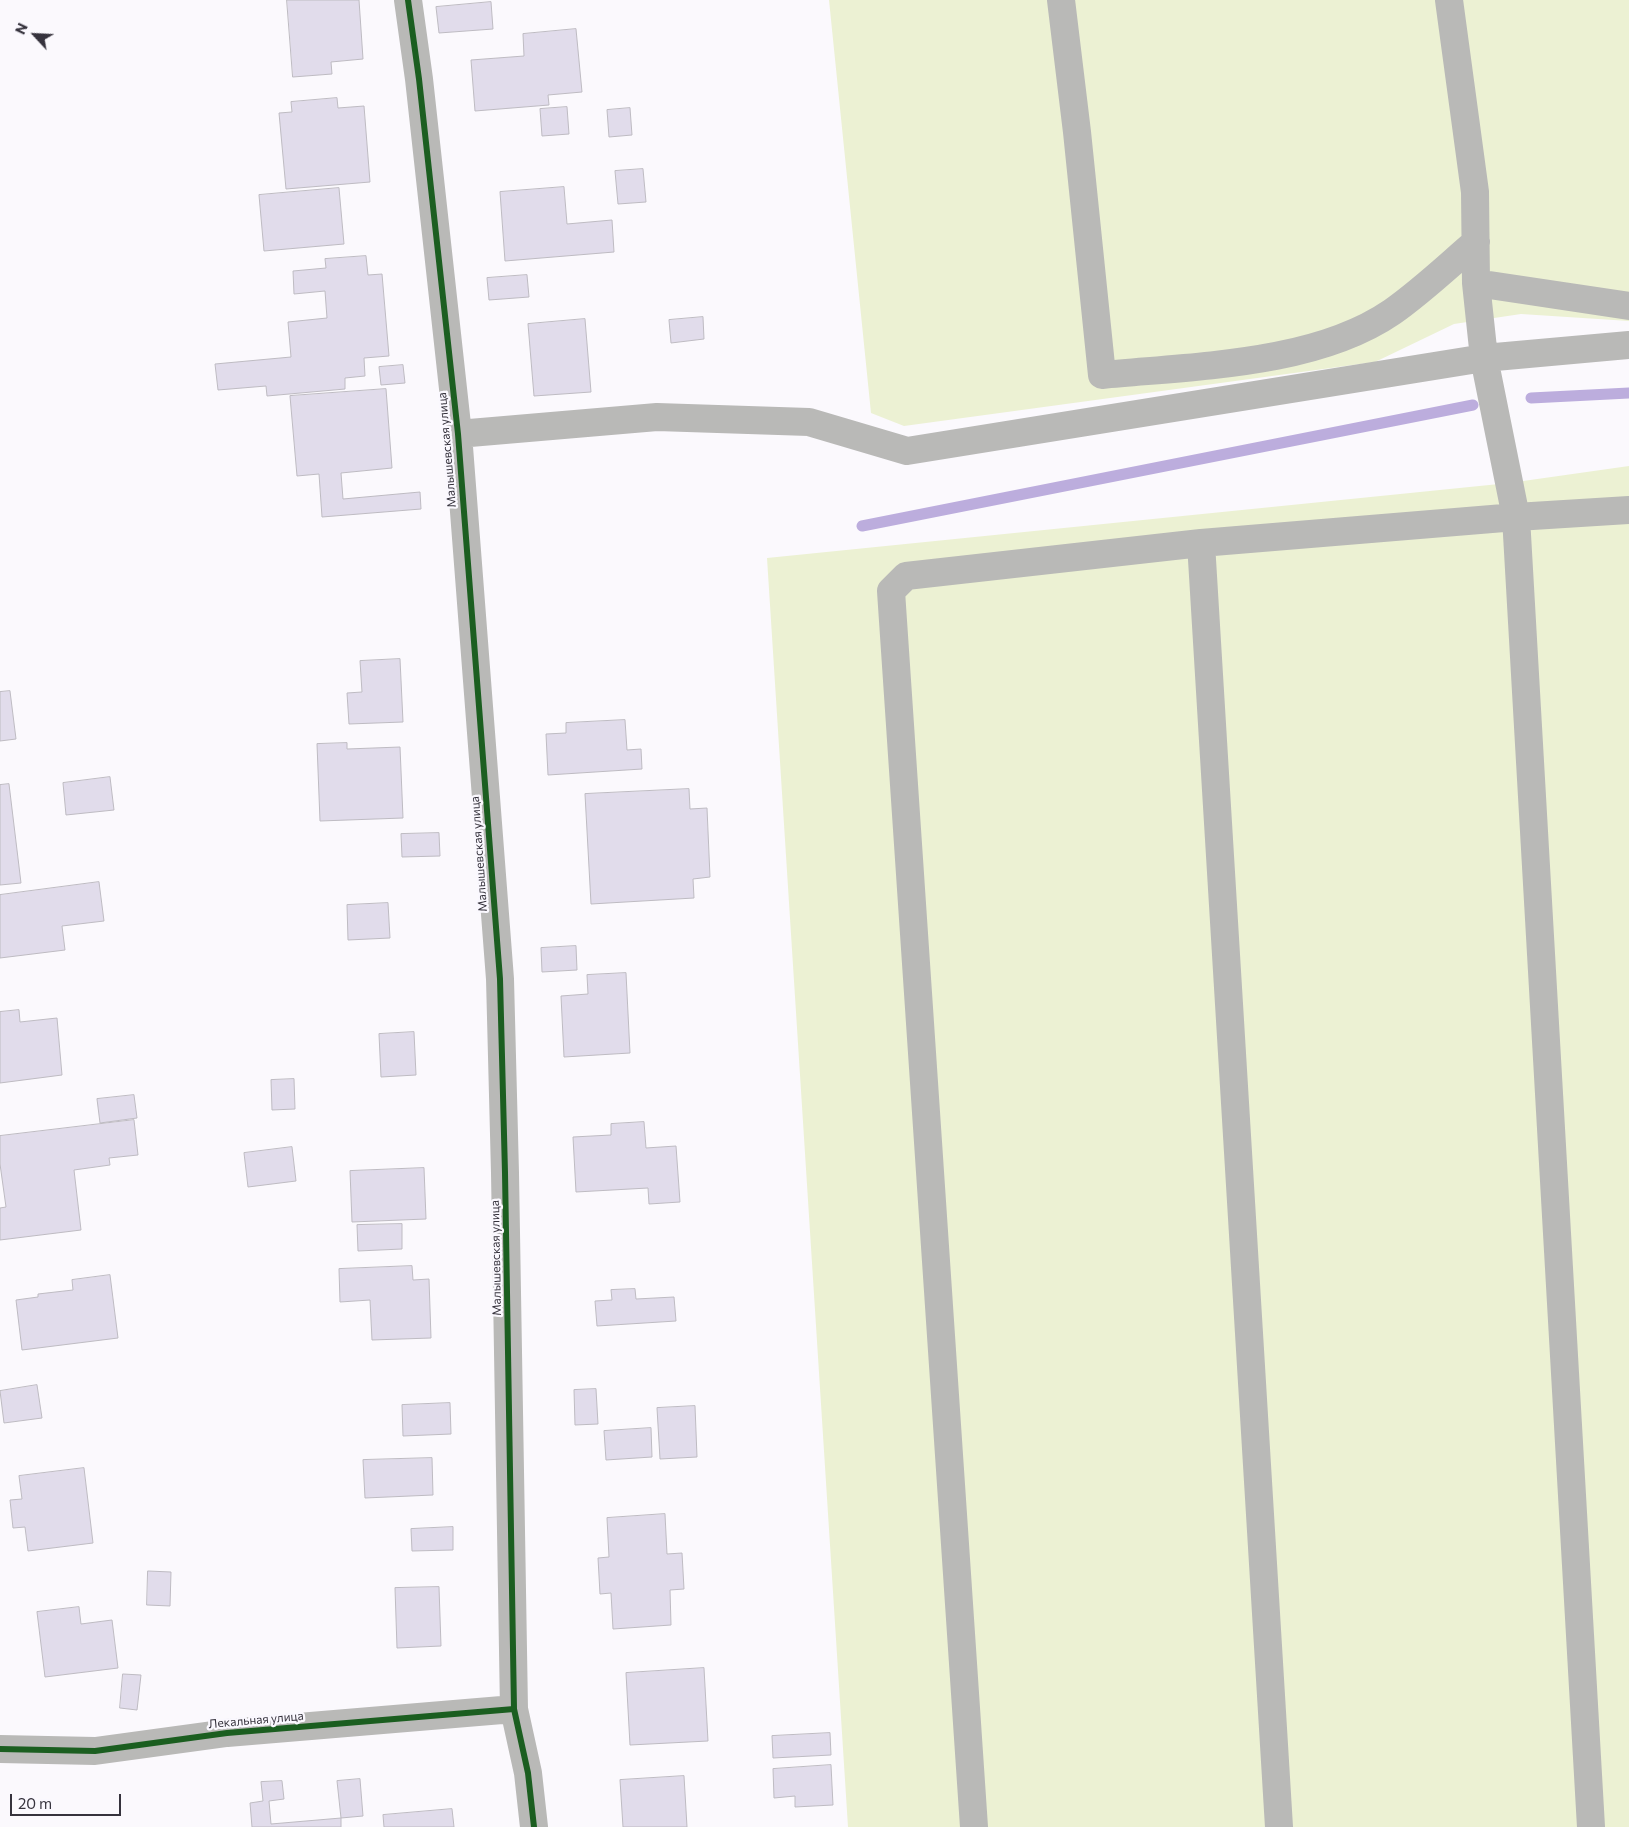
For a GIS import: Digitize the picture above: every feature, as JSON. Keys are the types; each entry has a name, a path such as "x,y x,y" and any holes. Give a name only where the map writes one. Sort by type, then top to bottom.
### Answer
{"street":[{"name":"Малышевская улица","path":"408,0 420,89 458,434 500,979 514,1709 528,1774 534,1827"},
{"path":"1060,0 1078,142 1102,375 1265,359 1344,338 1391,313 1419,292 1476,242"},
{"path":"1449,0 1475,192 1476,282 1484,358 1516,518 1591,1827"},
{"path":"1476,282 1629,306"},
{"path":"458,434 657,417 809,422 907,452 1484,358 1629,345"},
{"path":"974,1827 891,591 906,576 1201,543 1629,510"},
{"path":"1201,543 1279,1827"},
{"name":"Лекальная улица","path":"0,1749 95,1751 227,1733 514,1709"}],"green space":[{"path":"829,0 1629,0 1629,321 1521,314 1454,324 1375,362 904,426 871,413"},
{"path":"1629,466 1629,1827 848,1827 767,558 1509,483"}],"building":[{"path":"287,0 359,0 363,59 331,62 332,74 293,77"},
{"path":"491,2 493,29 439,33 436,7"},
{"path":"576,29 582,92 548,95 549,105 475,111 471,60 524,56 523,34"},
{"path":"337,98 338,108 364,106 370,182 286,189 279,113 292,112 291,102"},
{"path":"567,107 569,134 542,136 540,109"},
{"path":"630,108 632,135 609,137 607,110"},
{"path":"643,169 646,202 618,204 615,171"},
{"path":"564,187 567,224 612,220 614,252 505,261 500,192"},
{"path":"339,188 344,244 264,251 259,195"},
{"path":"366,256 368,275 382,274 389,356 364,358 365,376 345,378 345,389 267,396 266,386 218,390 215,364 291,357 288,322 327,318 325,291 294,294 293,271 326,268 325,259"},
{"path":"527,275 529,297 489,300 487,278"},
{"path":"703,317 704,339 671,343 669,320"},
{"path":"585,319 591,392 534,396 528,324"},
{"path":"403,365 405,383 381,385 379,367"},
{"path":"386,389 392,468 341,473 343,499 420,492 421,509 322,517 319,474 297,476 290,396"},
{"path":"400,659 403,722 349,724 347,693 362,692 360,661"},
{"path":"10,691 16,739 0,741 0,692"},
{"path":"625,720 627,750 641,749 642,769 548,775 546,734 566,733 566,723"},
{"path":"347,743 347,749 400,747 403,818 320,821 317,744"},
{"path":"110,777 114,810 66,815 63,783"},
{"path":"9,784 21,883 0,885 0,785"},
{"path":"689,789 690,809 707,808 710,877 693,879 694,898 591,904 585,794"},
{"path":"439,833 440,856 402,857 401,834"},
{"path":"99,882 104,921 62,926 65,950 0,958 0,895"},
{"path":"388,903 390,938 348,940 347,905"},
{"path":"576,946 577,970 542,972 541,948"},
{"path":"626,973 630,1053 564,1057 561,996 588,994 587,975"},
{"path":"19,1010 20,1022 57,1018 62,1075 0,1083 0,1012"},
{"path":"414,1032 416,1075 381,1077 379,1034"},
{"path":"294,1079 295,1109 272,1110 271,1080"},
{"path":"134,1095 137,1118 100,1123 97,1099"},
{"path":"134,1120 138,1155 109,1158 110,1165 74,1170 81,1230 0,1240 0,1208 6,1207 0,1164 0,1136"},
{"path":"644,1122 646,1148 676,1146 680,1202 649,1204 648,1188 576,1192 573,1137 611,1135 611,1124"},
{"path":"292,1147 296,1181 248,1187 244,1153"},
{"path":"424,1168 426,1219 352,1222 350,1171"},
{"path":"402,1224 402,1249 358,1251 357,1225"},
{"path":"412,1266 413,1280 429,1279 431,1338 372,1340 370,1300 340,1302 339,1269"},
{"path":"110,1275 118,1338 22,1350 16,1300 38,1297 38,1294 73,1290 72,1280"},
{"path":"635,1289 636,1299 674,1297 676,1321 597,1326 595,1301 612,1300 611,1290"},
{"path":"37,1385 42,1418 4,1423 0,1391"},
{"path":"596,1389 598,1424 575,1425 574,1390"},
{"path":"450,1403 451,1434 403,1436 402,1405"},
{"path":"695,1406 697,1457 660,1459 657,1408"},
{"path":"651,1428 652,1457 606,1460 604,1431"},
{"path":"432,1458 433,1495 365,1498 363,1460"},
{"path":"84,1468 93,1543 28,1551 25,1527 13,1528 10,1500 22,1499 19,1476"},
{"path":"665,1514 667,1554 682,1553 684,1589 670,1590 671,1625 613,1629 611,1593 600,1594 598,1558 609,1557 607,1518"},
{"path":"453,1527 453,1550 412,1551 411,1529"},
{"path":"148,1571 171,1572 170,1606 147,1605"},
{"path":"439,1587 441,1646 397,1648 395,1588"},
{"path":"79,1607 81,1624 112,1620 118,1668 45,1677 37,1612"},
{"path":"704,1668 708,1741 630,1745 626,1673"},
{"path":"123,1674 141,1675 137,1710 120,1708"},
{"path":"830,1733 831,1755 773,1758 772,1736"},
{"path":"831,1765 833,1805 795,1807 795,1796 774,1798 773,1769"},
{"path":"684,1776 687,1827 623,1827 620,1780"},
{"path":"360,1779 363,1816 341,1818 337,1781"},
{"path":"282,1781 284,1799 269,1801 271,1824 341,1818 341,1827 252,1827 250,1803 263,1801 261,1782"},
{"path":"452,1809 454,1827 384,1827 383,1815"}],"waterway":[{"path":"1531,398 1629,393"},
{"path":"862,526 1473,405"}],"cycle path":[{"path":"408,0 419,79 458,434 500,979 514,1709 528,1773 534,1827"},
{"path":"0,1749 95,1751 227,1733 514,1709"}]}
